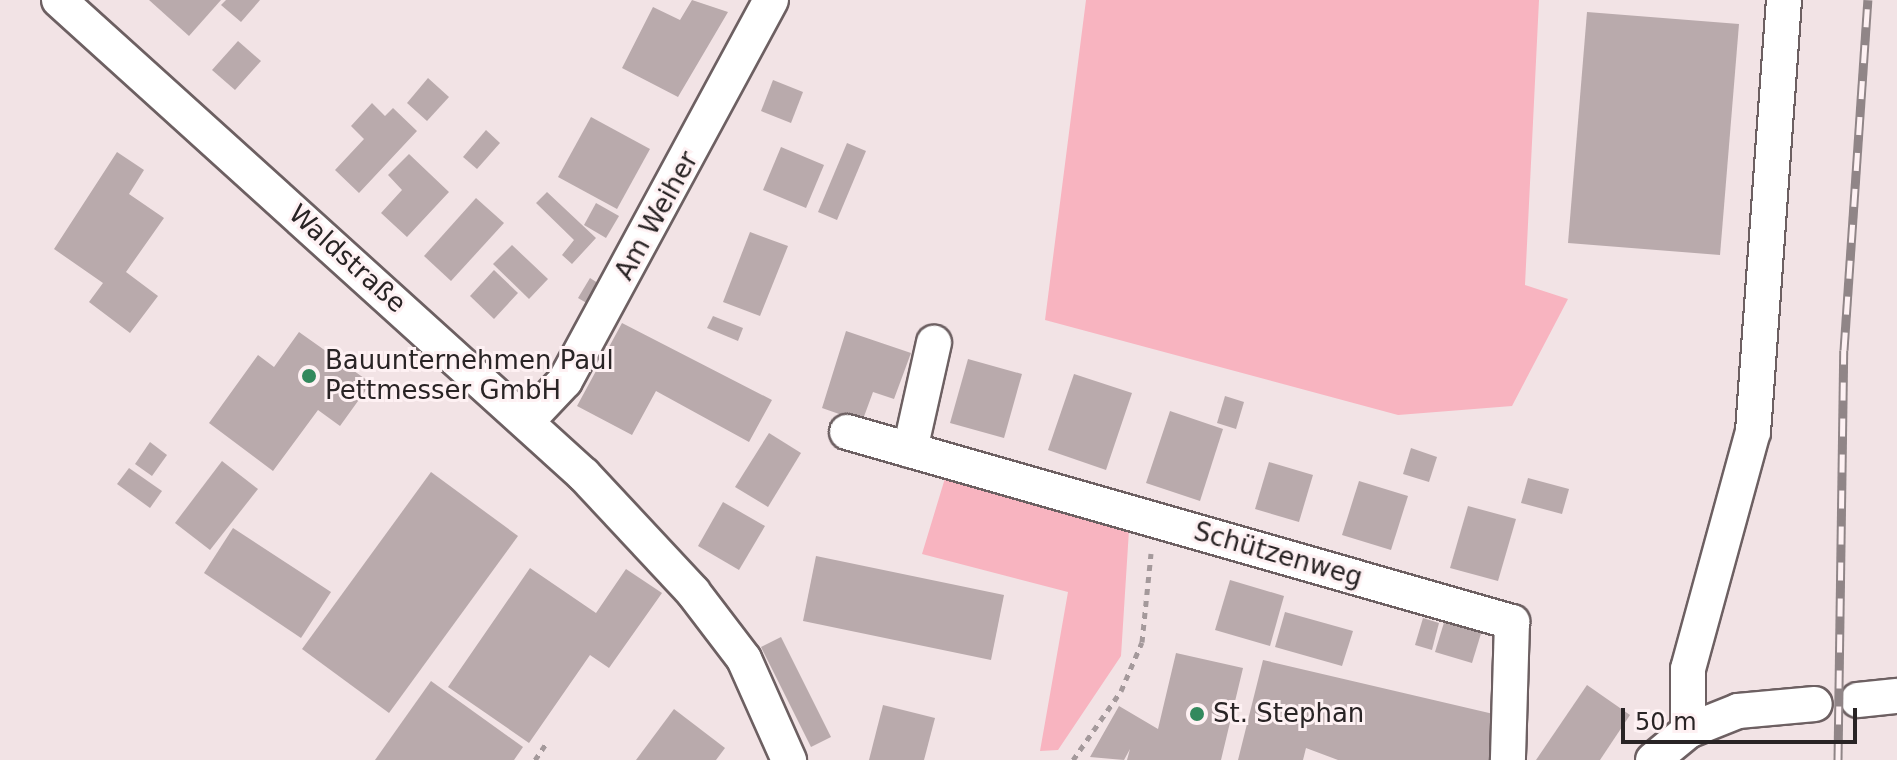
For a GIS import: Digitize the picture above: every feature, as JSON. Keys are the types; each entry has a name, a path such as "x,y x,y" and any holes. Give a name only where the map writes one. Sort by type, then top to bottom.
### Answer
{"street":[{"name":"Waldstraße","path":"59,0 527,421 693,592 744,659 789,760"},
{"name":"Am Weiher","path":"527,421 565,381 771,0"},
{"path":"1688,731 1688,669 1753,432 1784,0"},
{"path":"910,450 934,343"},
{"name":"Schützenweg","path":"847,432 1512,622 1508,760"},
{"path":"1858,700 1897,696"},
{"path":"1653,760 1688,731 1738,711 1815,704"}],"path":[{"path":"1073,760 1121,691 1142,642 1155,519"},
{"path":"535,760 548,741"}],"shaded area":[{"path":"1086,0 1539,0 1525,285 1568,299 1512,406 1398,415 1045,320"},
{"path":"946,475 1129,530 1121,656 1058,750 1040,751 1068,592 922,554"}],"building":[{"path":"149,0 221,0 189,36"},
{"path":"226,0 260,0 241,22 221,5"},
{"path":"692,0 728,12 678,97 622,68 653,7 680,20"},
{"path":"1587,12 1739,24 1720,255 1568,243"},
{"path":"238,41 261,61 235,90 212,70"},
{"path":"428,78 449,97 427,121 407,103"},
{"path":"773,80 803,92 791,123 761,111"},
{"path":"372,103 385,116 393,108 417,131 359,193 335,170 364,139 351,126"},
{"path":"591,117 650,149 617,209 558,177"},
{"path":"486,130 500,143 477,169 463,157"},
{"path":"847,143 866,151 837,220 818,212"},
{"path":"781,147 824,165 806,208 763,190"},
{"path":"117,152 144,170 129,194 164,218 126,272 158,296 130,333 89,302 103,283 54,249"},
{"path":"409,154 449,192 407,237 381,213 402,190 388,175"},
{"path":"547,192 596,238 572,264 562,255 574,240 536,203"},
{"path":"476,198 504,223 451,281 424,256"},
{"path":"596,203 619,216 606,238 584,225"},
{"path":"750,232 788,246 760,316 723,302"},
{"path":"512,245 548,279 529,299 493,264"},
{"path":"494,270 518,293 494,319 470,296"},
{"path":"590,278 601,285 590,305 578,298"},
{"path":"713,316 743,328 738,341 707,328"},
{"path":"622,323 772,400 749,442 656,391 632,435 577,406"},
{"path":"846,331 911,353 894,399 873,392 862,422 822,408"},
{"path":"299,332 371,383 340,426 318,410 273,471 209,423 258,355 274,367"},
{"path":"968,359 1022,374 1004,438 950,423"},
{"path":"1074,374 1132,393 1106,470 1048,450"},
{"path":"1225,396 1244,402 1236,429 1217,423"},
{"path":"1170,411 1223,429 1200,501 1146,483"},
{"path":"769,433 801,453 768,507 735,487"},
{"path":"150,442 167,455 152,476 135,464"},
{"path":"1411,448 1437,457 1429,482 1403,474"},
{"path":"222,461 258,489 210,550 175,523"},
{"path":"1269,462 1313,475 1299,522 1255,509"},
{"path":"129,468 162,491 150,508 117,484"},
{"path":"431,472 518,536 389,713 302,649"},
{"path":"1528,478 1569,489 1562,514 1521,503"},
{"path":"1359,481 1408,496 1391,550 1342,535"},
{"path":"723,502 765,526 739,570 698,546"},
{"path":"1468,506 1516,519 1498,581 1450,568"},
{"path":"233,528 331,592 301,638 204,573"},
{"path":"816,556 1004,595 991,660 803,621"},
{"path":"530,568 596,613 626,569 662,593 609,668 590,655 529,743 448,687"},
{"path":"1230,580 1284,596 1270,646 1215,630"},
{"path":"1285,612 1353,631 1342,666 1275,647"},
{"path":"1446,616 1483,627 1472,663 1435,652"},
{"path":"1423,618 1439,623 1432,650 1415,645"},
{"path":"781,637 831,737 811,747 761,647"},
{"name":"St. Stephan","path":"1176,653 1243,668 1221,760 1127,760 1130,749 1124,760 1090,757 1119,706 1158,729"},
{"path":"1263,660 1502,716 1501,760 1338,760 1306,748 1303,760 1238,760"},
{"path":"431,681 523,747 514,760 375,760"},
{"path":"1587,685 1630,715 1600,760 1536,760"},
{"path":"883,705 935,718 924,760 869,760"},
{"path":"674,709 725,748 716,760 636,760"}],"railway":[{"path":"1838,760 1844,350 1868,0"}],"place":[{"name":"Bauunternehmen Paul Pettmesser GmbH","path":"309,376"},
{"name":"St. Stephan","path":"1197,714"}]}
